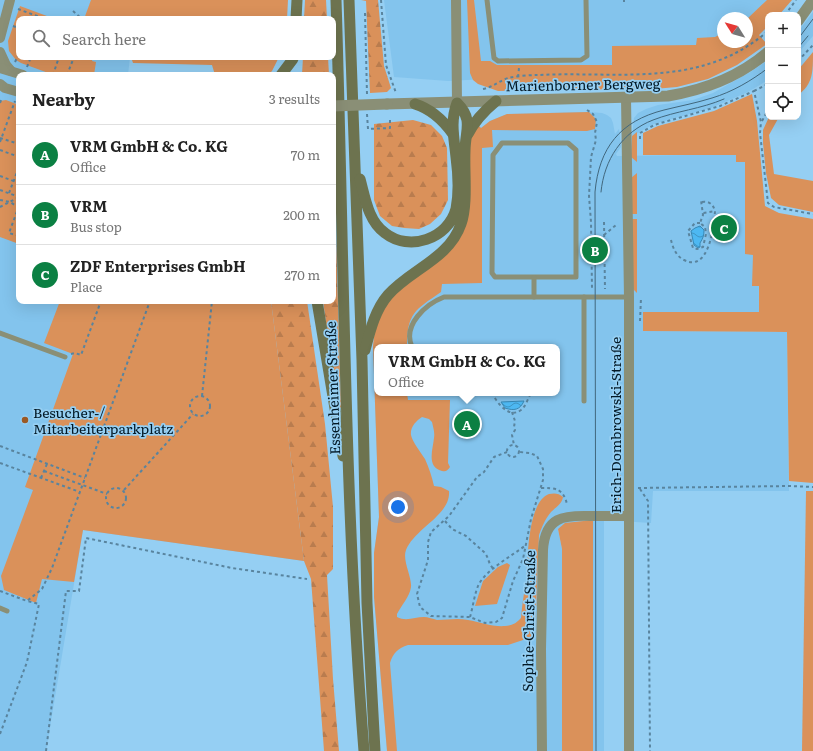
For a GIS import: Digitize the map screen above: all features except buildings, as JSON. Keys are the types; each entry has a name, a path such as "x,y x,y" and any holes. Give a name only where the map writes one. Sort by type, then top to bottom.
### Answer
{"main road":[{"path":"296,16 297,0"},
{"name":"Essenheimer Straße","path":"336,0 350,490 356,649 364,751"},
{"path":"349,0 362,360 367,603 375,751"},
{"path":"283,72 292,60"},
{"path":"293,60 293,72"},
{"path":"467,136 474,122 496,101"},
{"path":"355,161 371,215 384,233 406,242 426,240 436,235 445,228 456,209 456,157 452,134 453,115 457,103"},
{"path":"362,360 377,312 388,295 439,255 456,235 461,224 464,210 464,148 468,122 466,114 457,103"},
{"path":"415,104 424,107 443,121 452,134"},
{"path":"318,304 350,490"}],"street":[{"path":"0,13 5,0"},
{"path":"0,38 10,0"},
{"path":"456,0 457,103"},
{"path":"801,17 813,0"},
{"path":"0,52 6,65 25,71"},
{"name":"Marienborner Bergweg","path":"336,106 668,96 697,91 719,82 740,71 765,54"},
{"path":"0,68 13,66"},
{"path":"2,90 16,96"},
{"name":"Erich-Dombrowski-Straße","path":"626,98 628,298 634,488 629,516 629,751"},
{"name":"Sophie-Christ-Straße","path":"542,751 541,634 543,550 545,536 553,523 567,516 629,516"}],"lane":[{"path":"488,0 494,58 498,61 505,61 581,60 587,56 586,0"},
{"path":"502,143 568,143 576,150 576,277 534,278 495,277 492,273 493,154 502,143"},
{"path":"534,278 534,297"},
{"path":"412,344 410,335 416,317 434,301 444,297 628,298"},
{"path":"584,297 584,401"},
{"path":"0,333 65,357"},
{"path":"0,608 7,611"}],"path":[{"path":"381,0 386,65 396,93"},
{"path":"787,12 796,0"},
{"path":"17,9 33,15 41,16"},
{"path":"73,11 79,16"},
{"path":"365,14 367,100"},
{"path":"11,26 16,27"},
{"path":"483,89 490,88 508,78 538,75 628,76 673,73 732,55 750,45 765,33"},
{"path":"801,58 813,45"},
{"path":"13,66 16,60"},
{"path":"25,71 30,60"},
{"path":"54,72 58,60"},
{"path":"68,72 73,60"},
{"path":"640,139 640,133 654,125 720,106 765,86"},
{"path":"0,103 2,90"},
{"path":"754,91 761,122 760,133 768,203 774,207 813,214"},
{"path":"0,142 16,99"},
{"path":"367,107 368,129 390,128 390,117"},
{"path":"587,110 593,114 597,122 595,133 596,140 592,157 589,196 591,222 591,297"},
{"path":"761,122 765,115"},
{"path":"0,138 16,143"},
{"path":"0,150 16,156"},
{"path":"9,193 16,175"},
{"path":"0,176 14,181"},
{"path":"0,190 16,196"},
{"path":"0,207 16,199"},
{"path":"0,200 10,202 16,205"},
{"path":"672,240 674,250 680,258 689,262 700,260 705,254 710,242 714,211 711,203 702,201 703,213 700,223"},
{"path":"703,213 714,211"},
{"path":"16,215 9,233 16,235"},
{"path":"604,222 605,297"},
{"path":"695,223 700,223 705,227 706,234 703,247 697,250 694,248 688,231 695,223"},
{"path":"604,235 616,225"},
{"path":"640,322 641,298"},
{"path":"65,357 75,353 82,355 100,304"},
{"path":"27,600 42,589 52,568 149,304"},
{"path":"202,396 212,304"},
{"path":"202,396 210,402 210,410 204,415 197,416 193,414 189,406 190,402 193,398 202,396"},
{"path":"494,396 501,406 512,412 520,411 524,407 530,396"},
{"path":"512,412 515,421 515,430 512,435 514,445 518,448 519,452"},
{"path":"124,490 193,414"},
{"path":"507,452 508,447 514,445"},
{"path":"0,446 85,478"},
{"path":"507,452 513,457 519,452"},
{"path":"507,452 497,455 491,460 484,472 477,477 445,521 432,532 429,537 427,548 428,560 417,594 418,603 423,611 431,616 470,617 486,623 496,622 502,618 513,581 523,560 534,507 541,488 543,474 539,459 535,454 519,452"},
{"path":"0,463 80,492"},
{"path":"41,478 47,464"},
{"path":"44,471 107,494"},
{"path":"634,488 639,480"},
{"path":"116,487 124,490 127,497 122,507 118,508 110,506 106,498 107,494 112,488 116,487"},
{"path":"634,488 813,487"},
{"path":"541,488 555,489 561,492 565,496 567,504"},
{"path":"634,488 648,501 650,751"},
{"path":"445,521 452,530 466,536 484,552 493,568"},
{"path":"46,751 66,591 79,591 86,538 232,568 307,579"},
{"path":"470,617 479,583 493,568 526,544"},
{"path":"0,591 39,604 27,662 0,734"}],"shaded area":[{"path":"0,0 239,0 232,16 16,16 16,60 130,60 128,72 16,72 16,304 271,304 304,561 83,530 46,751 0,751"},
{"path":"384,0 783,0 770,12 765,12 765,17 753,28 753,12 717,12 717,46 697,58 486,79 448,81 394,77"},
{"path":"813,12 813,36 801,50 801,48 801,28"},
{"path":"765,62 765,82 748,92 711,108 654,124 632,136 634,118 638,113 658,105 693,100 713,93"},
{"path":"602,113 611,118 615,134 619,129 621,147 616,154 617,156 758,154 759,312 643,312 643,331 787,332 789,491 653,491 651,523 604,520 604,751 593,751 593,520 558,529 562,549 562,751 387,751 374,597 374,553 379,517 375,396 560,396 560,344 375,344 453,247 478,125 481,128 490,121 507,114"},
{"path":"374,345 374,374 373,346"}],"green space":[{"path":"91,0 288,0 287,16 85,16"},
{"path":"305,0 326,0 327,16 304,16"},
{"path":"361,0 378,0 384,66 391,88 387,92 370,93 366,1"},
{"path":"467,0 474,0 481,61 490,61 497,65 612,65 612,46 696,45 697,38 717,36 717,48 753,48 753,13 767,0 792,0 782,12 765,12 765,29 759,35 765,42 765,45 737,65 708,79 677,87 642,90 579,89 498,91 478,84 473,80 470,73"},
{"path":"20,6 47,16 17,16"},
{"path":"16,18 16,60 9,51 8,41"},
{"path":"813,52 811,77 807,86 801,93 801,84 801,66"},
{"path":"16,60 92,60 96,62 94,72 46,72"},
{"path":"132,60 278,60 271,72 214,72 212,65 133,63"},
{"path":"303,60 328,60 329,72 302,72"},
{"path":"752,94 757,121 765,206 779,213 813,219 813,483 789,481 787,332 643,331 643,312 759,312 759,286 752,286 753,255 745,254 745,162 736,162 736,155 643,155 643,133 658,126 714,111"},
{"path":"6,100 16,104 16,243 0,237 0,101"},
{"path":"589,112 596,119 595,129 587,131 492,130 493,147 482,148 482,283 442,284 441,292 419,308 411,319 407,336 407,344 374,344 374,374 373,346 375,328 383,310 394,295 453,247 471,137 478,125 481,128 490,121 507,114"},
{"path":"413,120 431,125 442,136 447,148 448,200 441,214 430,224 419,229 392,226 380,216 374,200 374,124"},
{"path":"768,120 777,120 769,135 774,174 813,181 813,212 779,205 771,198 766,173 763,130"},
{"path":"637,132 637,162 631,157 632,136"},
{"path":"637,173 637,214 631,214 631,178"},
{"path":"632,219 637,219 637,293 631,287"},
{"path":"336,236 341,408 338,407 323,304 336,304"},
{"path":"59,304 271,304 304,561 83,530 74,582 42,579 36,603 4,590 1,576 33,490 25,487 73,354 44,343"},
{"path":"271,304 307,304 325,424 333,507 333,569 327,575 339,751 324,751 311,579 304,561"},
{"path":"375,396 407,396 408,400 450,400 448,463 450,467 447,470 443,471 437,469 432,462 434,434 432,422 429,419 422,417 411,429 412,438 425,459 434,486 441,487 449,491 448,500 439,514 417,535 406,550 405,559 411,587 397,614 397,617 410,619 424,617 437,620 464,619 500,626 514,624 521,618 526,581 528,547 536,508 542,499 549,494 553,493 563,497 560,504 547,517 539,535 535,636 508,645 408,645 399,649 394,654 390,663 397,751 387,751 374,597 374,553 379,517"},
{"path":"618,472 621,476 621,502 618,508"},
{"path":"806,491 813,491 813,751 802,751"},
{"path":"593,520 593,751 562,751 562,549 558,529 565,523"},
{"path":"507,563 510,565 497,604 475,606 483,581 498,567"}],"water":[{"path":"700,226 704,230 704,234 700,247 698,248 694,245 691,231"},
{"path":"524,401 519,408 516,409 505,408 501,402"}],"tram line":[{"path":"801,35 813,19"},
{"path":"801,44 808,36"},
{"path":"596,751 595,192 597,176 601,162 614,139 635,121 664,110 706,100 727,93 748,82 765,70"},
{"path":"601,192 606,169 616,148 632,132 653,120 724,99"}],"place":[{"name":"ZDF Enterprises GmbH","path":"724,228"},
{"name":"VRM","path":"595,250"},
{"name":"Besucher-/ Mitarbeiterparkplatz","path":"25,420"},
{"name":"VRM GmbH & Co. KG","path":"467,424"}]}
